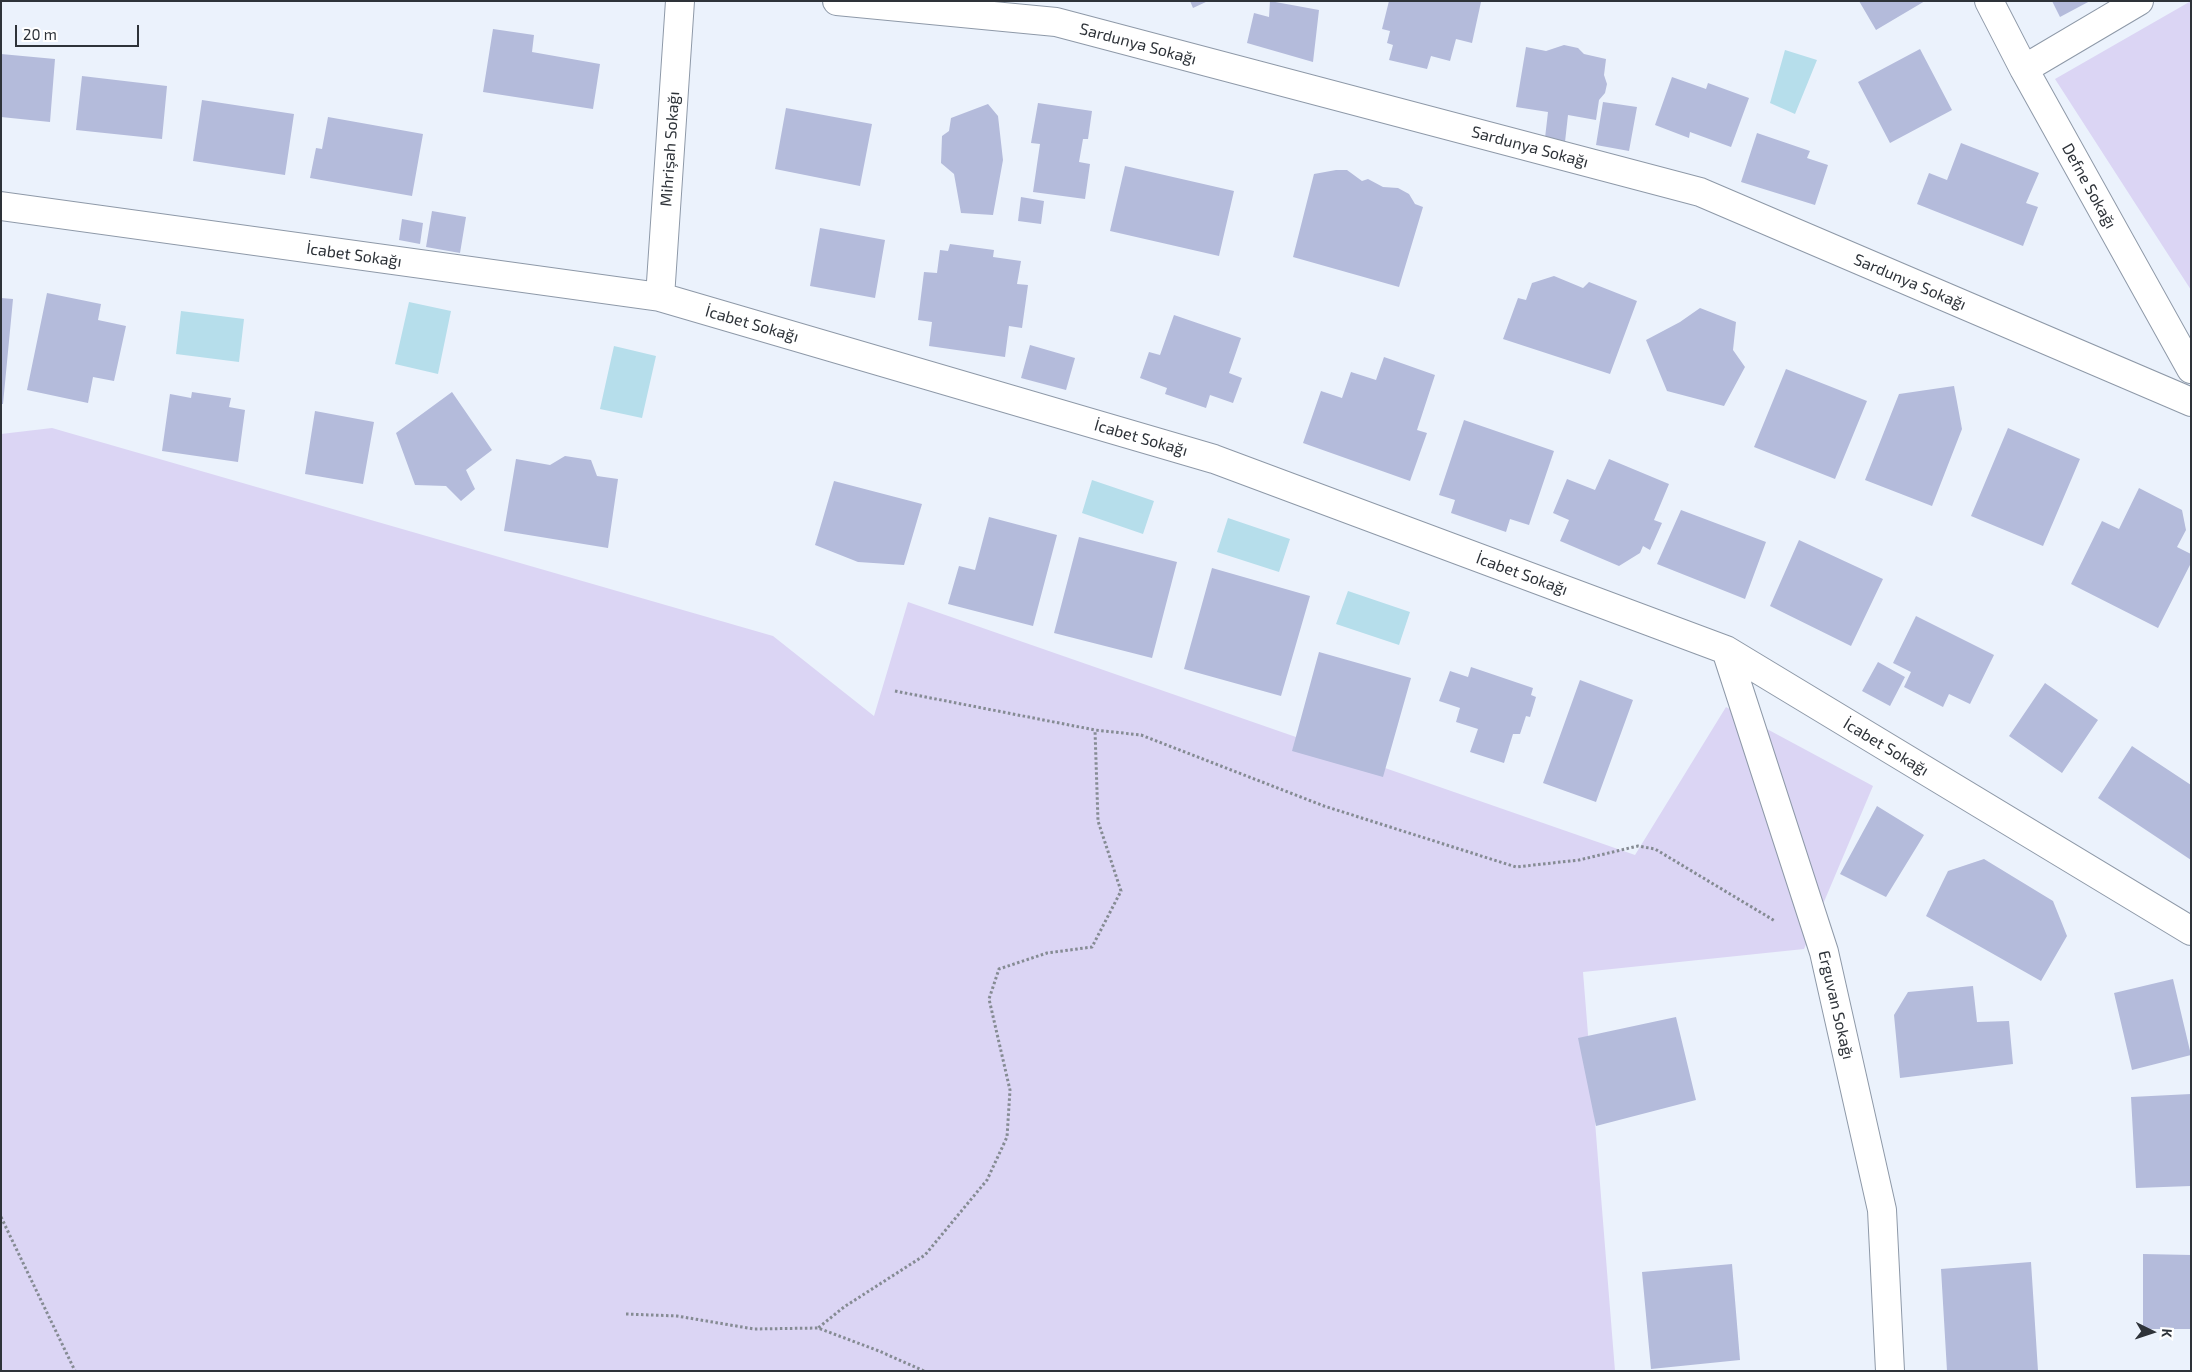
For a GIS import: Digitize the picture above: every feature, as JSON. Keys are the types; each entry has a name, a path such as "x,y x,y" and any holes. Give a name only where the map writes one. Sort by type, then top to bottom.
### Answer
{"street":[{"name":"Mihrişah Sokağı","path":"660,297 680,1"},
{"name":"Sardunya Sokağı","path":"837,1 1056,22 1700,192 2191,402"},
{"name":"Defne Sokağı","path":"1989,1 2024,69 2191,369"},
{"path":"2024,69 2139,1"},
{"name":"İcabet Sokağı","path":"1,206 660,297 1214,459 1726,650 2191,932"},
{"name":"Erguvan Sokağı","path":"1726,650 1824,952 1882,1210 1890,1371"}],"path":[{"path":"895,691 1095,730 1141,735 1324,806 1516,867 1579,860 1638,846 1655,849 1824,952"},
{"path":"818,1328 844,1307 925,1254 987,1180 1007,1137 1010,1090 989,999 999,969 1048,952 1092,947 1121,891 1098,821 1095,730"},
{"path":"1,1217 75,1371"},
{"path":"626,1314 677,1316 754,1330 818,1328 879,1351 924,1371"}],"shaded area":[{"path":"2191,1 2191,290 2055,79"},
{"path":"52,428 773,636 874,716 908,602 1635,855 1726,707 1873,786 1804,949 1583,972 1615,1371 1,1371 1,434"}],"water":[{"path":"1785,50 1817,60 1795,114 1770,103"},
{"path":"409,302 451,311 438,374 395,364"},
{"path":"181,311 244,319 239,362 176,354"},
{"path":"614,346 656,356 642,418 600,409"},
{"path":"1092,480 1154,501 1143,534 1082,513"},
{"path":"1228,518 1290,539 1279,572 1217,552"},
{"path":"1348,591 1410,612 1399,645 1336,624"}],"building":[{"path":"1190,1 1208,1 1193,8"},
{"path":"1270,1 1319,10 1313,62 1247,43 1254,13 1269,17"},
{"path":"1389,1 1481,2 1472,43 1456,39 1450,61 1431,56 1427,69 1389,60 1393,45 1387,43 1390,31 1382,29"},
{"path":"1859,1 1925,1 1876,30"},
{"path":"2052,1 2090,1 2060,17"},
{"path":"493,29 534,35 532,52 600,64 593,109 483,92"},
{"path":"1564,45 1578,48 1584,54 1606,59 1604,75 1607,84 1605,93 1599,100 1596,120 1568,115 1565,142 1545,138 1548,112 1516,107 1526,47 1546,51"},
{"path":"1920,49 1952,110 1890,143 1858,82"},
{"path":"1,54 55,59 50,122 1,117"},
{"path":"82,76 167,86 162,139 76,130"},
{"path":"1672,77 1706,89 1708,83 1749,98 1731,147 1690,132 1689,138 1655,125"},
{"path":"202,100 294,114 285,175 193,161"},
{"path":"1603,102 1637,107 1629,151 1596,145"},
{"path":"1038,103 1092,111 1088,139 1083,139 1079,162 1090,164 1085,199 1033,192 1040,144 1031,143"},
{"path":"988,104 998,116 1003,160 993,215 961,213 954,174 941,163 942,136 949,131 951,118"},
{"path":"786,108 872,124 860,186 775,169"},
{"path":"328,117 423,134 412,196 310,178 316,148 322,149"},
{"path":"1757,133 1810,151 1807,158 1828,165 1815,205 1741,182"},
{"path":"1961,143 2039,173 2026,203 2038,207 2023,246 1917,204 1929,173 1947,180"},
{"path":"1125,166 1234,191 1219,256 1110,231"},
{"path":"1347,170 1362,181 1368,179 1383,187 1398,188 1409,194 1415,204 1423,207 1399,287 1293,257 1314,174"},
{"path":"1021,197 1044,201 1041,224 1018,221"},
{"path":"432,211 466,217 460,253 426,247"},
{"path":"402,219 423,223 420,244 399,240"},
{"path":"820,228 885,240 875,298 810,286"},
{"path":"950,244 994,250 993,257 1021,261 1017,284 1028,285 1022,328 1009,326 1005,357 929,346 932,322 918,320 924,272 937,273 940,250 948,251"},
{"path":"1554,276 1583,288 1589,282 1637,301 1610,374 1503,339 1518,298 1526,300 1532,283"},
{"path":"47,293 101,304 98,320 126,326 114,381 93,377 88,403 27,390"},
{"path":"1,298 13,299 3,404 1,404"},
{"path":"1700,308 1736,322 1733,350 1745,367 1724,406 1667,391 1646,340 1680,322"},
{"path":"1174,315 1241,338 1229,373 1242,378 1233,403 1210,395 1206,408 1165,394 1167,388 1140,378 1149,352 1160,355"},
{"path":"1030,345 1075,358 1066,390 1021,378"},
{"path":"1384,357 1435,375 1417,430 1427,433 1410,481 1303,443 1321,391 1342,398 1351,372 1376,380"},
{"path":"1786,369 1867,401 1835,479 1754,447"},
{"path":"1954,386 1962,429 1932,506 1865,480 1899,394"},
{"path":"192,392 231,398 229,407 245,410 238,462 162,451 170,394 191,398"},
{"path":"452,392 492,450 466,470 475,489 461,501 446,486 415,485 396,433"},
{"path":"315,411 374,422 363,484 305,474"},
{"path":"1464,420 1554,451 1529,525 1510,519 1506,532 1451,513 1455,500 1439,495"},
{"path":"2008,428 2080,459 2043,546 1971,516"},
{"path":"565,456 591,460 597,476 618,479 608,548 504,531 516,459 550,465"},
{"path":"1609,459 1669,484 1654,520 1662,523 1650,550 1643,546 1640,553 1619,566 1560,541 1569,520 1553,513 1567,479 1595,490"},
{"path":"834,481 922,504 904,565 858,562 815,545"},
{"path":"2139,488 2182,510 2186,530 2177,547 2191,554 2191,563 2158,628 2071,584 2102,521 2119,529"},
{"path":"1681,510 1766,542 1745,599 1657,564"},
{"path":"989,517 1057,535 1033,626 948,604 959,566 975,570"},
{"path":"1079,537 1177,562 1152,658 1054,633"},
{"path":"1799,540 1883,579 1851,646 1770,606"},
{"path":"1212,568 1310,596 1281,696 1184,669"},
{"path":"1916,616 1994,655 1970,704 1949,694 1943,707 1904,687 1911,672 1893,663"},
{"path":"1319,652 1411,678 1383,777 1292,751"},
{"path":"1878,662 1905,677 1890,706 1862,691"},
{"path":"1471,667 1533,688 1531,695 1536,697 1530,717 1526,716 1520,734 1513,734 1504,763 1470,752 1478,729 1456,722 1460,708 1439,701 1450,671 1468,677"},
{"path":"1580,680 1633,700 1596,802 1543,783"},
{"path":"2045,683 2098,720 2062,773 2009,736"},
{"path":"2132,746 2191,785 2191,860 2098,798"},
{"path":"1877,806 1924,835 1886,897 1840,874"},
{"path":"1984,859 2053,901 2067,936 2041,981 1926,916 1948,871"},
{"path":"2173,979 2191,1055 2132,1070 2114,993"},
{"path":"1973,986 1977,1022 2009,1021 2013,1064 1900,1078 1894,1015 1908,992"},
{"path":"1676,1017 1696,1100 1596,1126 1578,1038"},
{"path":"2191,1094 2191,1186 2136,1188 2131,1097"},
{"path":"2143,1254 2191,1255 2191,1329 2143,1329"},
{"path":"2031,1262 2038,1371 1947,1371 1941,1269"},
{"path":"1732,1264 1740,1360 1651,1369 1642,1272"}]}
